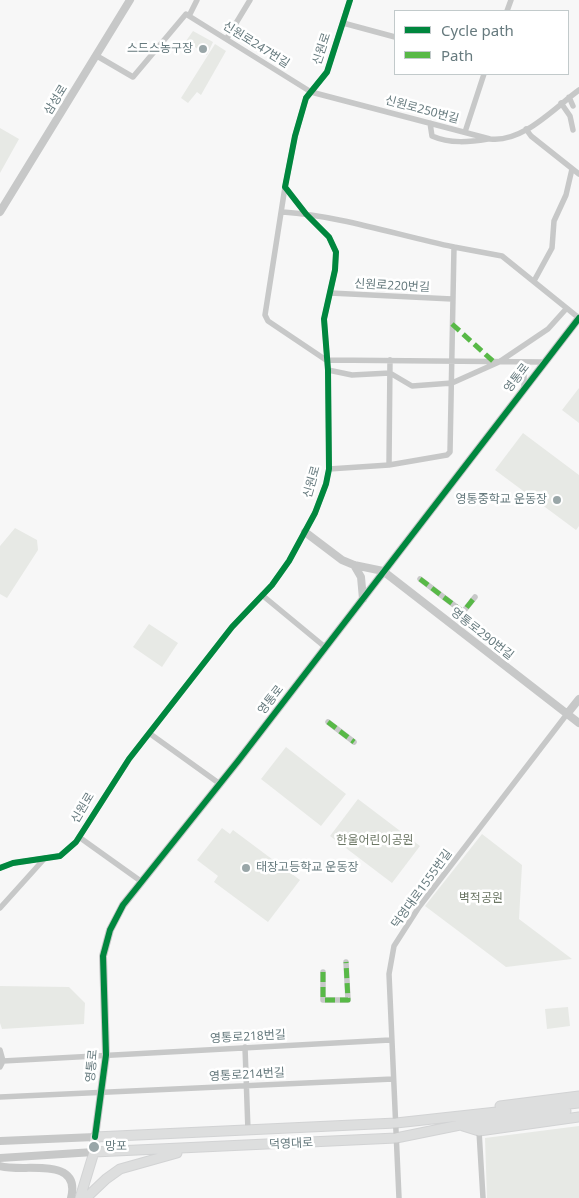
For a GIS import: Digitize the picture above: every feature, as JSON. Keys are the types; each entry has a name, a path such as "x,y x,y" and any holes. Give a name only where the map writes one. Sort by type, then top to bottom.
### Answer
{"main road":[{"path":"459,1121 480,1109 579,1096"},
{"name":"덕영대로","path":"534,1112 579,1103"},
{"name":"덕영대로","path":"95,1137 459,1121 579,1109"},
{"path":"459,1121 479,1131 579,1118"},
{"name":"덕영대로","path":"94,1152 396,1138 459,1121"},
{"name":"영통로","path":"80,1198 94,1152 95,1137"},
{"path":"86,1198 120,1169 193,1148"}],"street":[{"name":"삼성로","path":"0,212 130,0"},
{"path":"97,56 133,77 186,14 189,16 197,0"},
{"path":"227,38 250,0"},
{"name":"신원로","path":"0,868 13,863 60,856 79,836 129,759 232,627 272,585 289,561 305,532 326,484 329,469 328,370 324,320 335,270 335,248 330,237 306,214 285,187 297,127 306,98 327,72 350,0"},
{"name":"신원로247번길","path":"189,16 311,92"},
{"path":"343,23 394,37"},
{"path":"465,132 484,75"},
{"name":"신원로250번길","path":"311,92 490,139 512,136 526,129 579,90"},
{"path":"569,97 573,106"},
{"path":"562,102 570,116 573,130"},
{"path":"430,123 432,136 447,141 474,142 490,139"},
{"path":"526,129 531,136 579,174"},
{"path":"534,281 552,248 554,221 566,196 572,169"},
{"path":"285,187 283,212 266,318 326,360 543,362"},
{"path":"283,212 306,214 502,256 579,318"},
{"path":"329,469 389,465 447,455 450,452 454,247"},
{"name":"신원로220번길","path":"330,293 452,300"},
{"path":"328,370 352,375 390,374 412,386 452,383 499,362 548,329 566,309"},
{"name":"영통로","path":"95,1137 106,1055 103,956 110,930 123,905 220,784 543,362 579,318"},
{"path":"389,465 390,360"},
{"path":"520,362 524,373 524,389"},
{"path":"305,532 338,557 354,566 383,572"},
{"path":"354,566 361,577 363,599"},
{"name":"영통로290번길","path":"383,572 579,723"},
{"path":"420,579 463,612 475,597"},
{"path":"262,595 325,648"},
{"path":"567,714 579,699"},
{"name":"덕영대로1555번길","path":"399,1198 388,974 394,946 419,906 567,714"},
{"path":"328,722 354,742"},
{"path":"149,733 220,784"},
{"path":"79,836 142,882"},
{"path":"0,908 45,858"},
{"path":"323,972 324,1000 348,1000 346,962"},
{"name":"영통로218번길","path":"3,1061 390,1040"},
{"path":"245,1047 248,1131"},
{"path":"0,1050 3,1061 0,1067"},
{"name":"영통로214번길","path":"0,1096 393,1079"},
{"path":"479,1131 483,1198"},
{"name":"덕영대로","path":"0,1141 95,1137"},
{"name":"덕영대로","path":"0,1158 94,1152"},
{"path":"0,1166 8,1168 47,1167 60,1170 70,1178 74,1188 71,1198"}],"green space":[{"name":"스드스농구장","path":"193,31 213,42 207,55 186,41"},
{"path":"215,44 226,51 201,95 197,92 188,103 181,98"},
{"path":"0,128 19,139 0,173"},
{"path":"579,388 579,423 562,410"},
{"name":"영통중학교 운동장","path":"523,433 579,475 579,526 576,530 495,470"},
{"path":"15,528 37,540 38,550 7,598 0,594 0,546"},
{"path":"149,624 178,643 162,667 133,647"},
{"path":"286,747 346,794 321,826 261,779"},
{"name":"한울어린이공원","path":"358,799 420,846 392,883 330,836"},
{"name":"태장고등학교 운동장","path":"222,828 230,834 233,830 300,880 268,922 214,882 218,876 197,860"},
{"name":"벽적공원","path":"482,834 522,865 519,919 572,959 506,967 425,906"},
{"path":"0,986 69,987 85,1003 84,1024 2,1029 0,1023"},
{"path":"568,1007 570,1026 547,1029 545,1009"},
{"path":"579,1126 579,1198 487,1198 485,1138"}],"marked path":[{"path":"452,324 495,363"},
{"path":"420,579 463,612 475,597"},
{"path":"328,722 354,742"},
{"path":"323,972 323,1000 348,1000 346,962"}],"cycle path":[{"path":"0,868 13,863 60,856 76,842 129,759 232,627 272,585 289,561 315,513 326,484 329,469 328,370 324,319 335,270 336,252 329,237 306,214 285,187 295,136 306,98 327,72 350,0"},
{"path":"95,1137 106,1055 103,956 110,930 123,905 238,761 579,318"}],"place":[{"name":"스드스농구장","path":"203,49"},
{"name":"영통중학교 운동장","path":"557,500"},
{"name":"태장고등학교 운동장","path":"246,868"},
{"name":"망포","path":"94,1147"}]}
